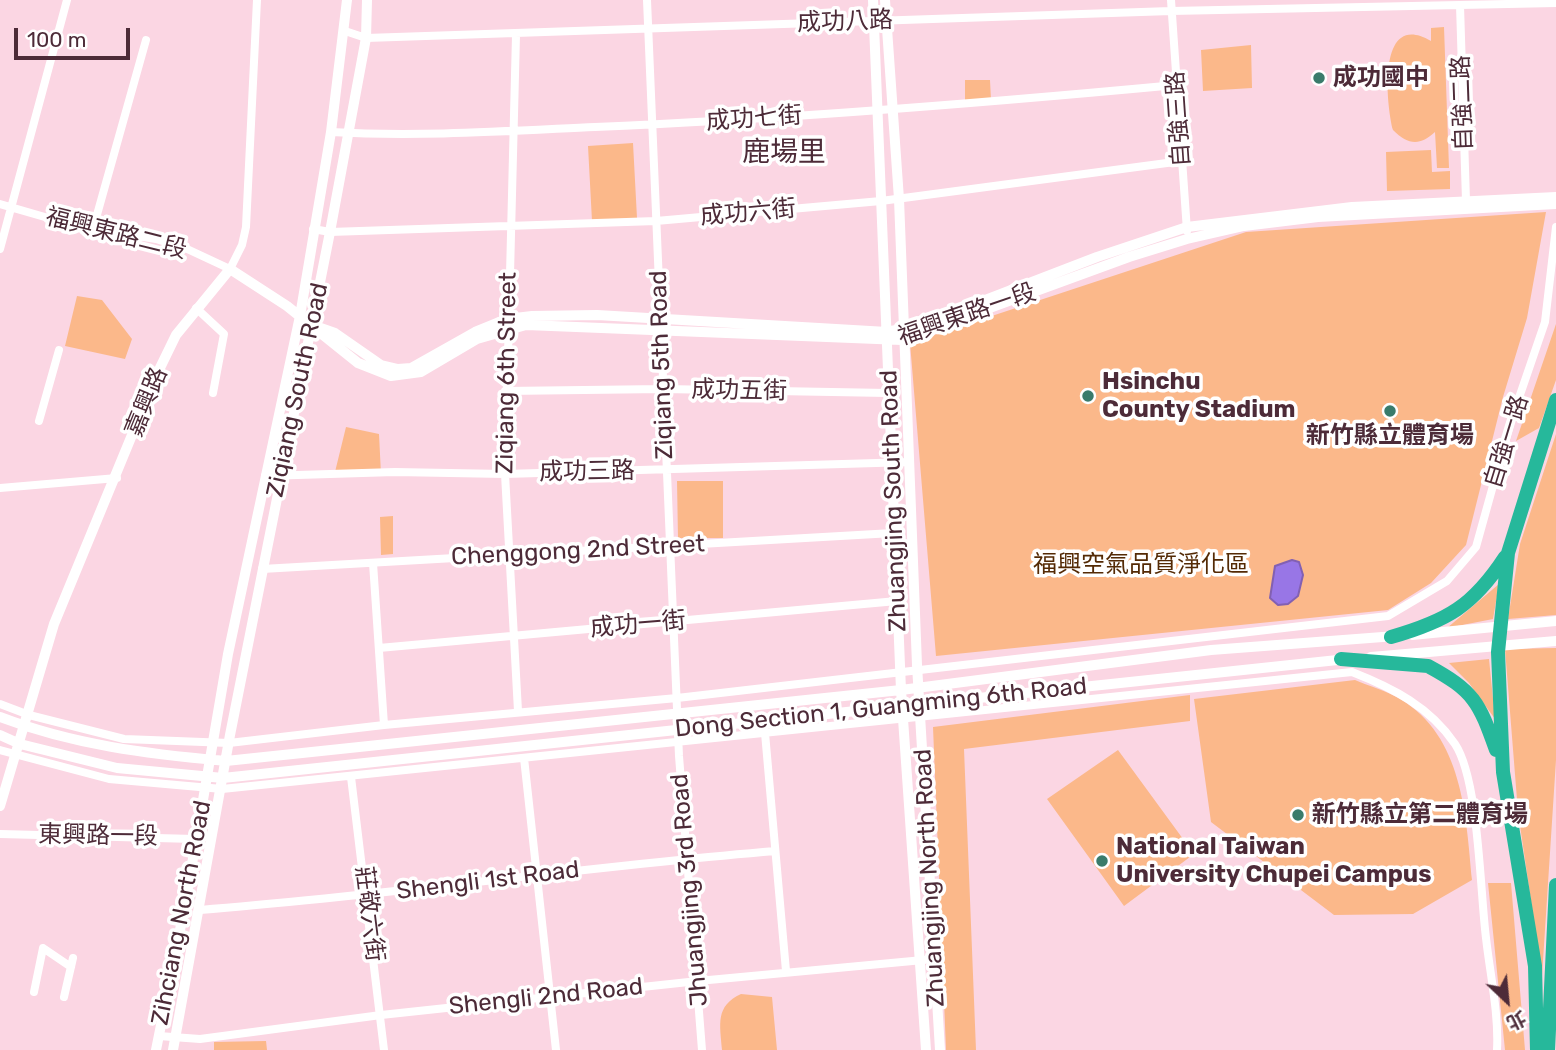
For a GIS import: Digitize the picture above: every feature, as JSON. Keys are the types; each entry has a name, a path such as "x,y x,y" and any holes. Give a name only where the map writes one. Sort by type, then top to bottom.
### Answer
{"highway":[{"path":"1537,1050 1535,966 1503,772 1498,709 1499,646 1508,552 1556,400"},
{"path":"1391,637 1433,624 1460,610 1485,586 1508,552"},
{"path":"1340,659 1428,666 1458,684 1472,694 1481,710 1503,772"},
{"path":"1548,1050 1556,885"}],"main road":[{"name":"Ziqiang South Road","path":"211,760 228,654 300,316 331,132 347,0"},
{"name":"Ziqiang South Road","path":"223,784 262,569 312,325 366,38 368,0"},
{"name":"Zhuangjing South Road","path":"873,0 902,708"},
{"name":"Zhuangjing South Road","path":"885,0 899,199 902,335 920,712"},
{"name":"福興東路一段","path":"230,269 300,316 358,363 391,376 421,372 507,324 660,324 888,337 902,335 1187,233 1300,211 1556,197"},
{"name":"福興東路一段","path":"1187,233 1318,216 1556,204"},
{"name":"嘉興路","path":"0,806 26,727 54,624 117,478 163,360 196,308 230,269"},
{"name":"Dong Section 1, Guangming 6th Road","path":"0,717 26,727 122,751 226,761 901,690 1211,650 1391,637 1556,621"},
{"name":"Dong Section 1, Guangming 6th Road","path":"0,736 20,744 117,768 223,784 679,736 902,708 920,712 1340,659 1556,641"},
{"name":"Zhuangjing North Road","path":"902,708 926,1050"},
{"name":"Zhuangjing North Road","path":"920,712 940,1050"},
{"name":"Zihciang North Road","path":"156,1050 211,760"},
{"name":"Zihciang North Road","path":"174,1044 223,784"}],"street":[{"path":"0,249 67,0"},
{"name":"嘉興路","path":"230,269 242,245 246,227 257,0"},
{"name":"Ziqiang 5th Road","path":"647,0 679,736"},
{"name":"自強三路","path":"1171,0 1187,233"},
{"name":"成功八路","path":"345,31 366,38 516,35 1171,11 1494,2 1556,3"},
{"name":"自強二路","path":"1460,5 1466,201"},
{"name":"Ziqiang 6th Street","path":"516,35 505,474 518,711"},
{"path":"93,229 146,40"},
{"name":"成功七街","path":"331,132 513,131 652,125 892,110 1176,85"},
{"name":"成功六街","path":"313,229 330,232 656,221 899,199 1182,162"},
{"name":"福興東路二段","path":"0,204 93,229 166,242 230,269"},
{"name":"自強一路","path":"1388,616 1447,581 1476,547 1511,421 1545,322 1556,227"},
{"path":"196,308 224,334 213,393"},
{"path":"40,421 59,350"},
{"name":"成功五街","path":"505,391 663,389 888,393"},
{"name":"成功三路","path":"265,476 395,472 505,474 910,462"},
{"path":"0,488 117,478"},
{"name":"Chenggong 2nd Street","path":"262,569 893,533"},
{"path":"373,563 384,725"},
{"name":"成功一街","path":"379,648 897,601"},
{"name":"Dong Section 1, Guangming 6th Road","path":"0,704 29,715 124,739 229,743 518,711 677,698 900,674 1388,616"},
{"path":"1184,640 1211,650"},
{"name":"Dong Section 1, Guangming 6th Road","path":"223,784 351,777 524,758 679,736 765,733 903,720 920,712 1352,672 1396,689 1432,717 1456,746 1466,769 1478,853 1497,1050"},
{"path":"765,733 786,971"},
{"name":"Jhuangjing 3rd Road","path":"679,736 702,1050"},
{"path":"0,750 109,779 206,782"},
{"path":"524,758 556,1050"},
{"name":"莊敬六街","path":"351,777 384,1050"},
{"name":"東興路一段","path":"0,834 195,839"},
{"name":"Shengli 1st Road","path":"200,910 367,895 690,858 775,851"},
{"path":"34,992 43,948 71,967"},
{"path":"64,997 73,958"},
{"name":"Shengli 2nd Road","path":"159,1036 174,1044 381,1015 786,971 934,959"}],"green space":[{"path":"1444,27 1449,168 1437,168 1435,132 1424,140 1414,142 1404,139 1393,130 1388,82 1393,48 1401,38 1414,35 1431,41 1431,28"},
{"path":"1251,45 1252,88 1203,91 1201,50"},
{"path":"965,80 990,80 991,100 965,101"},
{"path":"633,143 637,218 592,221 588,146"},
{"path":"1431,150 1432,172 1450,171 1450,189 1387,191 1386,152"},
{"name":"福興空氣品質淨化區","path":"1546,212 1527,318 1503,397 1466,545 1431,583 1388,610 936,656 910,343 1246,232"},
{"path":"77,296 102,300 132,339 125,359 65,346"},
{"path":"1556,324 1556,380 1539,428 1516,441"},
{"path":"346,427 379,434 381,474 334,476"},
{"path":"1556,434 1556,615 1508,619 1520,544"},
{"path":"677,481 723,481 723,538 678,538"},
{"path":"393,516 393,554 381,555 380,517"},
{"path":"1499,584 1493,619 1447,628"},
{"path":"1556,648 1556,760 1542,976 1518,812 1505,649"},
{"path":"1489,659 1495,719 1469,683 1449,663"},
{"path":"1355,680 1395,696 1421,715 1437,734 1457,779 1467,830 1472,880 1413,914 1334,915 1211,822 1194,699"},
{"path":"1190,695 1190,721 964,749 976,1050 946,1050 933,727"},
{"path":"1118,750 1194,854 1124,906 1047,799"},
{"path":"1488,883 1511,883 1525,1050 1505,1050"},
{"path":"741,994 772,997 777,1050 722,1050 720,1024 723,1010"},
{"path":"266,1041 267,1050 214,1050 214,1042"}],"shaded area":[{"path":"1292,560 1299,562 1303,575 1298,596 1288,604 1278,605 1270,598 1275,566"}],"place":[{"name":"成功國中","path":"1319,78"},
{"name":"Hsinchu County Stadium","path":"1088,396"},
{"name":"新竹縣立體育場","path":"1390,411"},
{"name":"新竹縣立第二體育場","path":"1298,815"},
{"name":"National Taiwan University Chupei Campus","path":"1102,861"}],"district":[{"name":"鹿場里","path":"784,153"}]}
